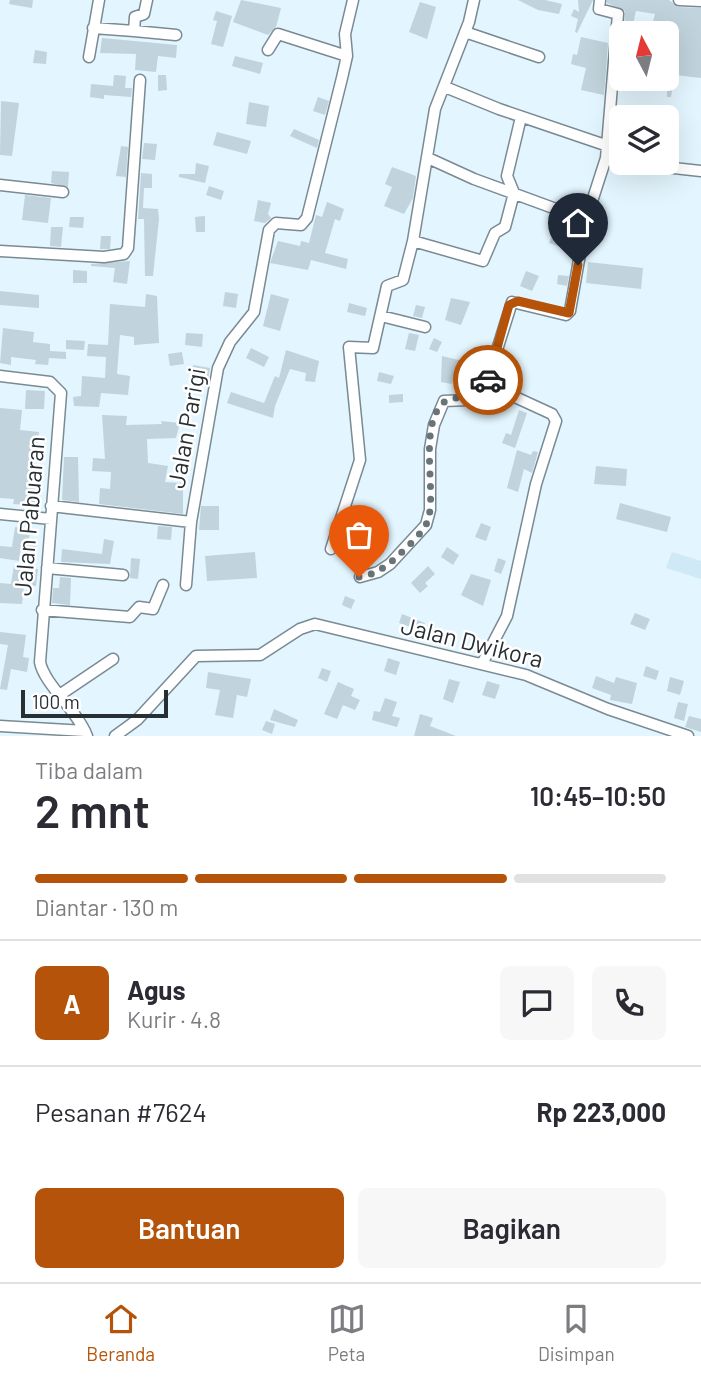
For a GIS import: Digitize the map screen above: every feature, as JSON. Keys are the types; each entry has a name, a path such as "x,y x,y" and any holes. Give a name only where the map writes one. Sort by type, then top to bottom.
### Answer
{"street":[{"path":"89,57 99,0"},
{"path":"134,31 135,17 144,14 147,0"},
{"name":"Jalan Parigi","path":"51,506 186,522 218,368 230,342 254,312 269,230 276,223 301,225 307,218 347,56 345,34 353,0"},
{"path":"331,550 360,460 349,347 373,348 387,286 402,280 413,241 435,110 465,32 474,0"},
{"path":"496,398 486,395 486,385 509,305 518,301 569,313 586,220 608,146 618,14 599,9 600,0"},
{"path":"679,0 701,1"},
{"path":"93,28 176,34"},
{"path":"465,32 540,57"},
{"path":"268,50 274,36 278,34 347,56"},
{"path":"0,251 104,257 124,254 128,248 140,80"},
{"path":"445,87 521,117 608,146"},
{"path":"413,241 483,261 495,233 505,227 514,193 507,176 521,117"},
{"path":"428,158 586,220"},
{"path":"679,169 701,171"},
{"path":"0,184 63,192"},
{"path":"381,316 425,327"},
{"name":"Jalan Pabuaran","path":"0,376 50,382 61,393 42,610 41,668 86,734"},
{"path":"359,577 378,572 390,564 426,525 430,510 430,449 434,425 444,401 515,397 552,414 556,421 536,484 507,616 482,664"},
{"path":"0,514 51,519"},
{"path":"186,522 186,584"},
{"path":"47,568 122,575"},
{"path":"42,610 130,617 139,607 153,609 163,584"},
{"name":"Jalan Dwikora","path":"115,736 137,720 197,656 260,655 305,626 315,624 526,676 608,709 688,736"},
{"path":"61,694 113,659"},
{"path":"0,726 86,734"}],"shaded area":[{"path":"672,552 701,561 701,579 666,568"}],"building":[{"path":"10,0 33,0 32,8 9,4"},
{"path":"241,0 281,8 276,27 268,35 233,22"},
{"path":"518,0 545,0 562,4 559,14 538,10"},
{"path":"578,0 593,0 577,33 578,19 571,16 574,9 579,12"},
{"path":"607,0 669,0 678,7 701,8 701,78 679,75 679,21 653,21 655,14 636,11 634,21 625,21 625,11 607,3"},
{"path":"420,2 436,7 427,39 409,32"},
{"path":"216,11 232,16 223,47 211,44 217,21 213,20"},
{"path":"581,37 608,43 604,95 581,90 586,68 571,64 573,54 577,55"},
{"path":"102,38 177,45 176,58 158,56 156,72 135,70 136,54 100,53"},
{"path":"35,50 47,52 46,64 33,63"},
{"path":"235,56 263,63 260,74 232,66"},
{"path":"114,75 126,76 125,88 132,88 131,97 90,97 91,84 113,86"},
{"path":"158,75 166,75 167,90 158,91"},
{"path":"318,97 329,101 325,115 313,111"},
{"path":"1,101 19,103 12,156 0,155"},
{"path":"249,102 269,106 266,127 246,124"},
{"path":"294,129 319,140 317,148 290,136"},
{"path":"217,132 251,141 247,154 213,145"},
{"path":"144,143 157,144 155,160 142,159"},
{"path":"121,146 128,147 126,177 116,176"},
{"path":"196,163 209,166 205,183 179,177 179,174 195,174"},
{"path":"392,167 416,176 413,198 404,214 384,206 392,187 385,184"},
{"path":"52,171 69,172 68,187 51,183"},
{"path":"141,173 152,174 152,188 144,188 143,208 158,209 153,276 145,276 144,219 138,219"},
{"path":"209,186 224,191 221,200 206,195"},
{"path":"25,195 51,198 48,223 22,220"},
{"path":"258,200 271,203 268,214 271,218 265,223 254,221"},
{"path":"327,202 344,209 340,221 335,219 325,253 348,259 346,269 311,260 308,270 270,263 278,241 300,246 301,241 309,243 316,215 322,217"},
{"path":"205,216 205,232 196,232 195,217"},
{"path":"70,217 84,217 83,228 69,227"},
{"path":"51,227 63,227 61,247 50,246"},
{"path":"553,233 568,238 565,248 549,243"},
{"path":"101,236 111,236 110,249 100,249"},
{"path":"130,261 127,284 113,282 115,268 91,266 91,264"},
{"path":"588,262 643,268 641,289 586,283"},
{"path":"73,270 87,271 87,283 73,283"},
{"path":"526,271 539,276 532,291 520,286"},
{"path":"558,275 569,276 567,286 557,284"},
{"path":"0,291 39,295 39,308 0,305"},
{"path":"225,292 238,294 236,308 223,306"},
{"path":"146,294 157,296 159,343 134,345 134,337 120,335 117,374 130,376 128,395 101,393 99,407 74,406 73,397 81,396 82,376 105,378 106,357 87,356 88,344 108,345 110,304 145,307"},
{"path":"271,294 289,299 280,331 263,326"},
{"path":"451,298 470,302 461,325 445,320"},
{"path":"349,303 367,308 365,316 347,312"},
{"path":"416,305 425,307 422,318 413,316"},
{"path":"3,328 34,332 33,342 50,344 50,351 66,352 66,359 49,358 48,365 35,364 36,360 11,357 11,365 0,363"},
{"path":"186,333 203,334 202,347 185,345"},
{"path":"409,333 419,335 415,351 405,349"},
{"path":"434,338 442,342 437,352 429,349"},
{"path":"66,340 85,341 84,350 66,349"},
{"path":"251,348 269,357 264,367 246,358"},
{"path":"286,350 319,361 315,382 305,381 306,373 290,369 273,418 227,403 231,392 264,403 275,376 279,378"},
{"path":"182,352 184,364 170,366 168,354"},
{"path":"442,356 459,360 452,384 441,382"},
{"path":"193,365 210,368 208,380 191,377"},
{"path":"379,372 394,376 391,384 377,381"},
{"path":"26,390 45,391 44,409 25,409"},
{"path":"403,394 403,402 389,403 389,395"},
{"path":"0,408 22,410 20,430 39,432 34,470 36,506 13,504 14,499 0,498"},
{"path":"519,410 527,413 515,448 502,443 506,433 511,435"},
{"path":"102,415 127,416 126,425 162,424 161,421 180,423 176,438 147,439 148,463 168,466 165,482 183,483 183,514 99,504 100,488 110,489 111,472 92,471 93,458 105,459"},
{"path":"517,450 531,455 533,451 538,452 532,473 524,469 518,492 507,488"},
{"path":"64,457 78,457 79,502 62,500"},
{"path":"596,466 627,469 626,486 594,484"},
{"path":"620,503 671,517 667,532 616,519"},
{"path":"201,506 219,506 219,530 199,530"},
{"path":"481,523 491,527 486,541 475,537"},
{"path":"158,526 172,527 171,540 157,539"},
{"path":"15,527 30,529 29,540 37,541 36,548 21,546 19,561 0,558 0,546 12,547"},
{"path":"104,539 114,541 110,564 61,562 62,549 102,554"},
{"path":"447,547 459,555 453,565 441,557"},
{"path":"255,552 257,578 207,581 205,556"},
{"path":"131,558 140,559 138,579 130,578"},
{"path":"498,558 506,561 501,574 494,571"},
{"path":"14,565 38,569 36,586 24,586 22,604 0,603 0,583 11,584"},
{"path":"428,566 435,574 425,583 428,586 420,593 411,583"},
{"path":"471,574 491,580 483,606 461,595"},
{"path":"60,577 71,578 70,605 52,603 53,588 59,588"},
{"path":"345,596 355,600 351,609 342,605"},
{"path":"635,613 650,619 645,630 630,624"},
{"path":"402,614 425,623 422,631 399,623"},
{"path":"0,632 26,635 23,657 29,658 27,672 11,669 7,690 0,689 8,645 0,644"},
{"path":"388,658 400,662 396,675 384,671"},
{"path":"646,666 659,671 656,680 643,676"},
{"path":"322,668 331,671 327,682 318,678"},
{"path":"208,672 251,679 247,697 237,695 233,718 215,715 220,690 206,688"},
{"path":"596,676 614,683 616,677 637,683 632,704 610,700 611,695 592,688"},
{"path":"670,677 684,681 680,695 667,691"},
{"path":"449,679 460,682 453,703 443,699"},
{"path":"487,681 500,685 495,699 482,695"},
{"path":"338,682 354,689 351,696 360,700 355,710 343,705 337,719 324,714"},
{"path":"385,698 397,702 392,716 400,718 397,727 372,720 374,711 380,712"},
{"path":"678,702 688,704 684,721 674,718"},
{"path":"274,709 298,720 295,727 270,720"},
{"path":"420,714 433,718 430,726 456,736 414,736"},
{"path":"689,716 701,719 701,732 685,727"},
{"path":"266,721 275,724 272,734 262,730"}],"way so far":[{"path":"359,577 369,576 390,564 426,525 430,510 430,449 440,407 449,399 496,398 485,394 488,380"}],"route":[{"path":"488,380 509,305 518,301 558,313 569,313 578,265"}]}
